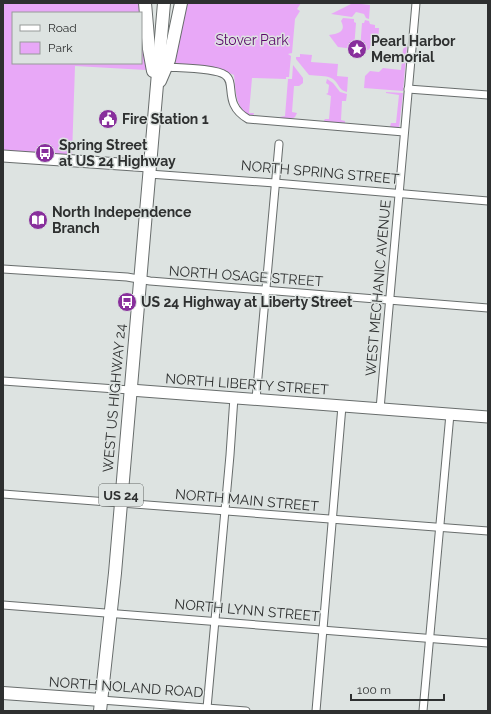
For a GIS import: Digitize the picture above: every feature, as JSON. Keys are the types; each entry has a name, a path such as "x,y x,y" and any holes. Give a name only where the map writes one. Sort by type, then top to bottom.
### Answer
{"main road":[{"path":"145,3 149,49 156,87"},
{"name":"US 24","path":"140,280 164,3"},
{"path":"156,87 166,67 181,3"},
{"name":"NORTH SPRING STREET","path":"3,156 149,170"},
{"name":"WEST US HIGHWAY 24","path":"101,706 111,613 140,280"},
{"name":"NORTH LIBERTY STREET","path":"130,390 488,417"},
{"name":"NORTH NOLAND ROAD","path":"3,693 101,706"}],"street":[{"name":"WEST MECHANIC AVENUE","path":"380,409 416,3"},
{"path":"166,67 220,72 226,76 233,106 239,114 248,119 404,132"},
{"path":"408,89 488,95"},
{"path":"256,399 279,144"},
{"name":"NORTH SPRING STREET","path":"149,170 275,183 488,201"},
{"name":"NORTH OSAGE STREET","path":"3,269 127,277 140,280 488,308"},
{"name":"NORTH LIBERTY STREET","path":"3,381 130,390"},
{"path":"207,708 234,397"},
{"path":"316,711 342,406"},
{"path":"423,711 450,414"},
{"name":"NORTH MAIN STREET","path":"3,494 488,531"},
{"name":"NORTH LYNN STREET","path":"3,605 488,643"},
{"name":"NORTH NOLAND ROAD","path":"101,706 207,708 246,711"}],"green space":[{"path":"3,3 141,3 142,12 12,12 12,64 142,64 142,16 146,70 75,66 72,155 3,151"},
{"name":"Stover Park","path":"187,3 301,3 297,9 300,11 295,19 292,53 288,54 291,56 289,77 286,77 286,79 252,78 249,113 254,113 253,117 247,114 240,105 236,94 234,75 224,71 173,64 177,41"},
{"path":"353,3 370,5 369,19 366,18 364,14 356,12 352,17 331,14"},
{"path":"343,18 354,19 354,22 356,23 354,49 338,47 329,35 338,33 342,30 343,25 341,21"},
{"path":"365,20 369,21 370,24 375,25 375,28 379,28 378,44 370,46 368,50 360,50 362,23 364,23"},
{"path":"407,45 403,91 364,88 365,76 370,71 379,72 383,68 401,70 403,49"},
{"path":"300,54 312,55 311,62 338,64 337,76 348,77 347,92 342,90 331,78 309,75 296,59 296,57 300,57"},
{"path":"293,65 303,78 303,83 299,86 294,86 292,112 297,113 295,117 289,120 280,117 285,116 288,79 292,79"},
{"path":"327,79 333,83 340,92 347,94 346,101 342,101 341,120 345,121 345,124 323,122 325,119 329,119 331,96 326,94 328,93 329,85 326,83"},
{"path":"386,92 403,93 399,128 390,127 391,123 396,123 399,95"}],"place":[{"name":"Pearl Harbor Memorial","path":"357,49"},
{"name":"Fire Station 1","path":"108,119"},
{"name":"Spring Street at US 24 Highway","path":"45,153"},
{"name":"North Independence Branch","path":"38,220"},
{"name":"US 24 Highway at Liberty Street","path":"127,302"}]}
